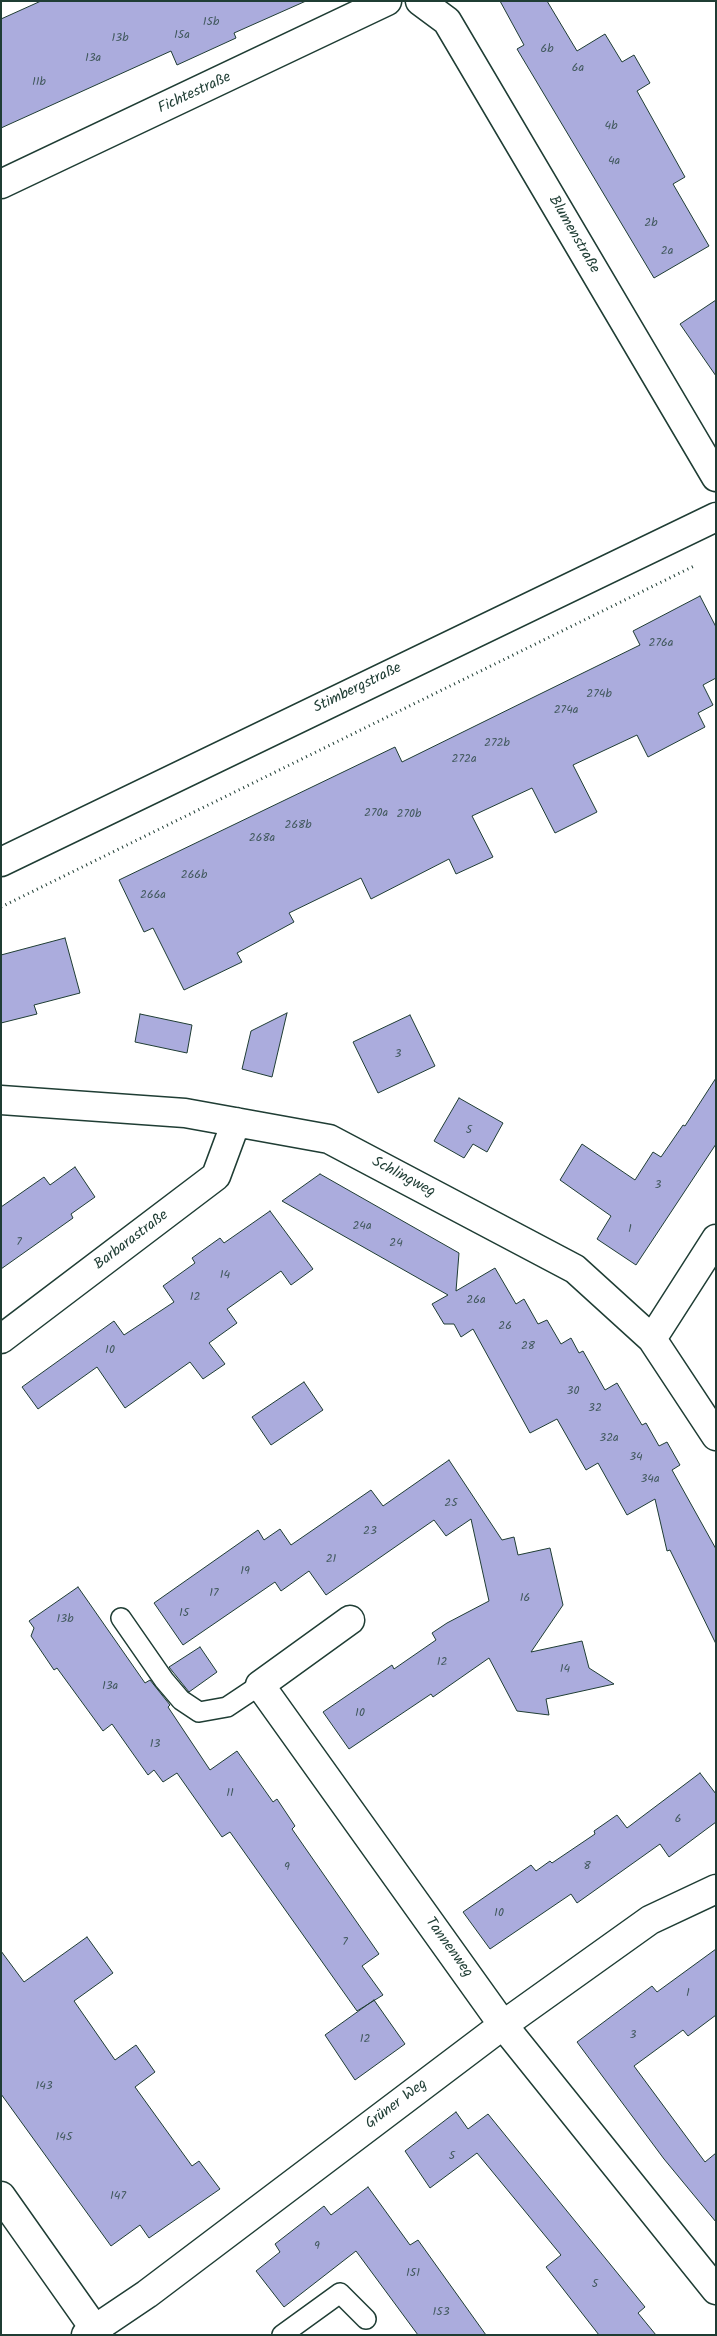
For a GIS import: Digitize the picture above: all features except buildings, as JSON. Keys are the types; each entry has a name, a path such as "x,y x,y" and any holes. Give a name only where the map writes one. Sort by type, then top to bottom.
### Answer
{"street":[{"name":"Fichtestraße","path":"1,184 387,1"},
{"name":"Blumenstraße","path":"420,1 447,21 716,477"},
{"name":"Stimbergstraße","path":"1,862 716,517"},
{"name":"Schlingweg","path":"1,1100 185,1113 329,1138 575,1269 652,1339 716,1436"},
{"name":"Barbarastraße","path":"1,1340 216,1176 236,1122"},
{"path":"652,1339 716,1239"},
{"path":"260,1685 350,1620"},
{"name":"Tannenweg","path":"260,1685 503,2025 716,2290"},
{"name":"Grüner Weg","path":"93,2332 147,2294 503,2025 650,1920 716,1889"},
{"path":"1,2196 93,2332"}],"lane":[{"path":"121,1618 164,1680 181,1700 199,1712 227,1707 260,1685"},
{"path":"282,2335 340,2293 366,2319"}],"path":[{"path":"1,907 701,562"}]}
